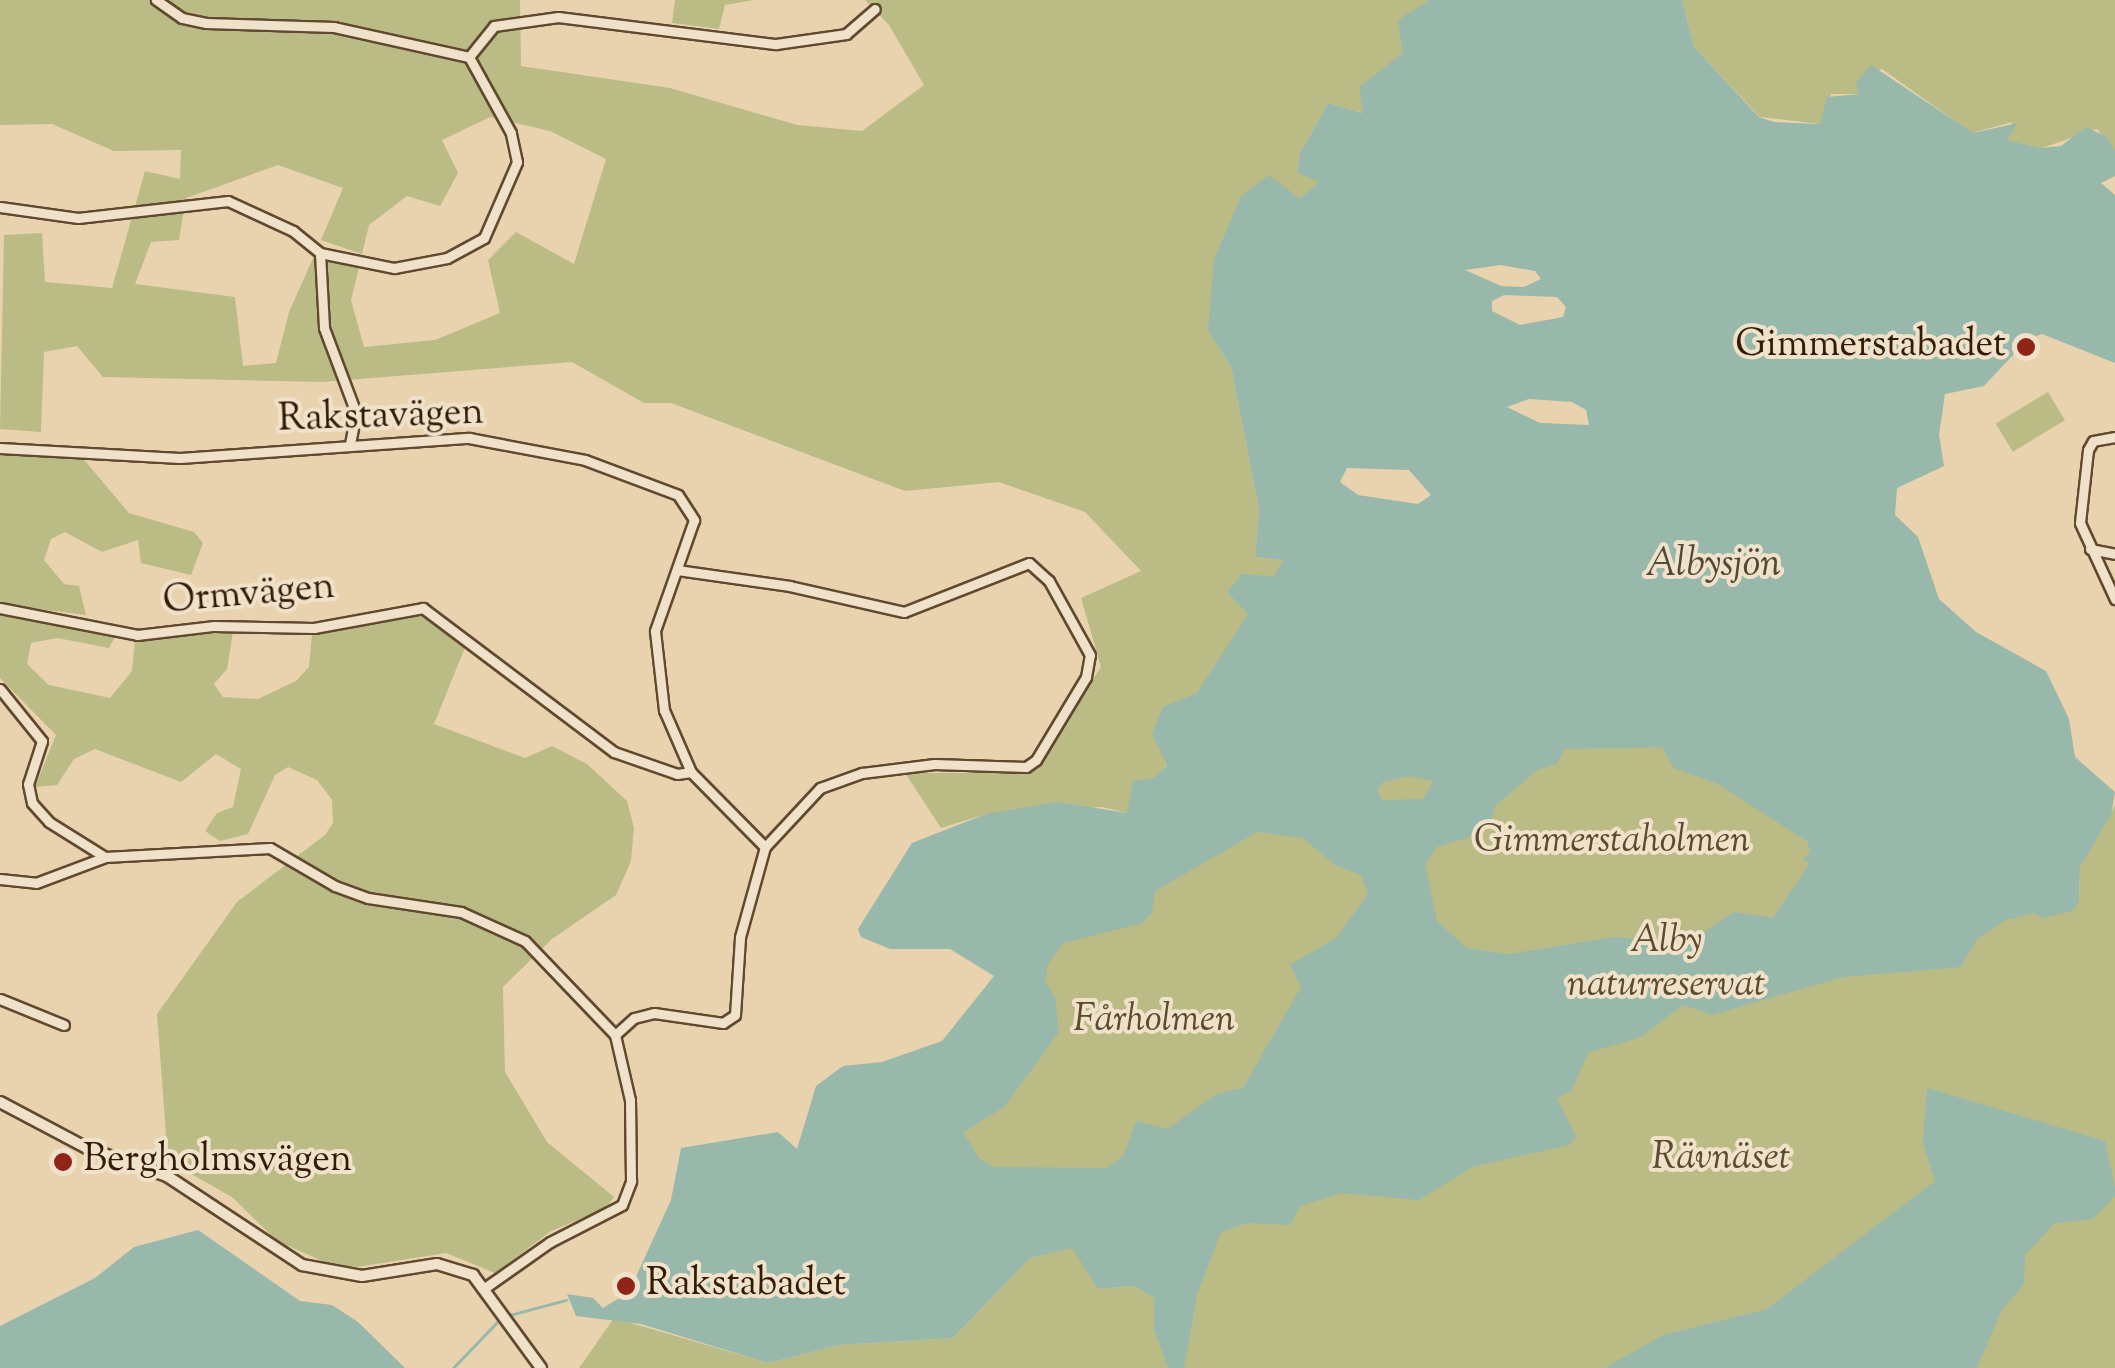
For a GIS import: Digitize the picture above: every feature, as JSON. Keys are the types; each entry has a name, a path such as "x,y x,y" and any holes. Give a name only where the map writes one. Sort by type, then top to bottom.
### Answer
{"street":[{"path":"0,208 78,218 228,201 292,231 320,253 416,266 484,238 517,162 511,133 469,57 334,28 206,23 182,18 156,0"},
{"path":"469,57 494,26 558,17 776,44 846,34 875,9"},
{"path":"320,253 324,328 356,413 350,444"},
{"path":"2115,437 2092,442 2080,523 2115,599"},
{"name":"Rakstavägen","path":"0,448 180,458 469,438 536,447 678,495 691,511 690,539 660,606 654,656 664,710 690,772 765,847"},
{"path":"2090,550 2115,554"},
{"path":"615,1035 634,1018 654,1013 723,1023 735,1015 740,937 765,847 820,788 862,773 934,764 1026,767 1036,760 1086,677 1090,655 1048,581 1029,564 1008,566 904,612 790,586 677,570"},
{"name":"Ormvägen","path":"0,608 137,636 214,626 314,628 423,608 614,752 676,774 690,772"},
{"path":"0,688 42,740 28,784 32,803 48,822 105,857"},
{"path":"0,879 36,883 105,857 270,848 324,882 368,898 461,912 526,941 615,1035 630,1100 631,1181 622,1205 550,1242 486,1287"},
{"path":"0,999 64,1024"},
{"path":"0,1103 87,1148 167,1176 224,1207 302,1265 362,1276 455,1266 486,1287 541,1368"}],"green space":[{"path":"0,0 520,0 521,66 670,88 797,125 862,131 924,85 889,25 865,0 1435,0 1404,53 1360,87 1363,113 1328,103 1300,153 1297,172 1320,181 1208,331 1231,367 1259,510 1255,557 1284,560 1274,576 1242,575 1227,592 1249,613 1167,764 1127,813 1102,807 986,814 941,828 905,773 1031,773 1101,667 1081,598 1141,571 1085,512 999,482 905,491 671,403 644,403 572,362 322,382 103,377 77,346 44,352 41,432 0,429 4,235 42,233 45,282 112,288 145,171 180,179 181,150 114,151 52,124 0,125","holes":["490,117 550,131 606,159 574,264 516,232 488,260 500,313 435,340 364,347 351,300 359,268 314,256 289,312 276,363 243,366 235,297 135,284 151,242 179,240 186,198 278,165 343,188 321,240 362,254 369,225 407,196 440,206 458,173 442,140"]},
{"path":"675,0 753,0 725,5 719,29 672,23"},
{"path":"1682,0 2115,0 2115,151 2097,129 2042,148 2006,140 2012,122 1972,133 1882,69 1865,76 1860,94 1831,94 1820,124 1760,117 1694,47"},
{"path":"2048,392 2065,420 2013,452 1996,423"},
{"name":"Alby naturreservat","path":"1722,427 2079,902 2080,867 2115,805 2115,1368 579,1368 614,1318 768,1363 839,1345 953,1338 1030,1258 1073,1247 1098,1289 1134,1286 1154,1298 1154,1329 1162,1347 1187,1249 849,1227 1070,898"},
{"path":"0,452 80,455 129,513 194,532 203,543 191,575 141,563 138,540 102,552 65,532 51,539 44,560 64,584 79,586 86,615 0,604"},
{"path":"413,609 436,615 466,645 434,724 525,758 552,746 587,764 627,801 634,828 631,861 616,895 552,939 503,987 505,1072 547,1142 614,1197 605,1209 551,1231 495,1273 446,1253 357,1267 329,1264 277,1241 232,1197 168,1161 157,1014 237,902 325,835 333,823 332,800 317,780 288,767 275,775 248,834 220,841 205,831 217,813 233,807 241,769 216,754 181,782 95,749 74,759 57,785 35,787 56,735 0,678 0,611 117,633 109,648 57,638 31,643 27,664 49,685 110,698 132,671 135,640 233,632 227,669 214,684 223,697 258,699 296,681 309,667 312,634"}],"water":[{"name":"Albysjön","path":"1429,0 1682,0 1694,47 1759,117 1774,122 1820,124 1827,97 1859,94 1856,82 1871,65 1973,133 2018,123 2007,140 2042,148 2061,146 2086,127 2107,137 2115,151 2115,176 2101,183 2115,195 2115,363 2042,334 2028,339 1984,386 1945,394 1939,435 1944,466 1897,488 1895,515 1918,537 1939,599 1976,632 2046,671 2069,719 2075,757 2115,792 2111,815 2080,867 2079,902 2072,911 2043,918 2033,913 2006,920 1977,939 1961,967 1843,977 1712,1015 1683,1005 1641,1037 1588,1053 1572,1090 1557,1098 1576,1137 1569,1145 1472,1167 1419,1200 1342,1193 1300,1206 1290,1225 1247,1223 1221,1232 1197,1295 1184,1368 1168,1368 1154,1329 1154,1298 1134,1286 1098,1289 1072,1248 1030,1258 953,1338 839,1345 768,1363 641,1324 576,1316 567,1294 593,1298 603,1308 629,1292 671,1200 681,1148 778,1132 797,1149 816,1086 843,1066 882,1062 942,1041 994,976 950,949 890,949 861,937 858,929 912,843 986,814 1058,802 1127,813 1133,781 1154,778 1167,765 1152,734 1163,707 1197,693 1248,614 1227,592 1242,574 1274,576 1283,560 1255,557 1259,510 1231,367 1208,331 1214,260 1241,196 1269,175 1300,199 1319,182 1297,172 1300,153 1328,103 1363,113 1359,87 1403,53 1398,20","holes":["1501,265 1535,271 1541,279 1524,287 1501,286 1465,270","1504,295 1557,297 1566,307 1563,317 1520,325 1492,311 1492,301","1529,399 1572,402 1586,410 1589,425 1540,423 1507,407","1347,468 1409,470 1431,495 1418,504 1358,495 1340,482","1662,747 1674,768 1718,784 1808,842 1810,852 1803,860 1810,863 1773,918 1734,912 1688,942 1613,937 1509,954 1467,948 1437,921 1425,864 1437,847 1473,836 1491,820 1495,806 1537,770 1557,764 1564,749","1409,776 1433,781 1423,799 1382,800 1377,790 1383,782","1257,832 1303,838 1335,865 1361,875 1368,894 1337,937 1290,965 1301,987 1243,1088 1216,1094 1168,1129 1136,1121 1124,1155 1106,1168 993,1167 979,1158 963,1132 1004,1107 1059,1032 1055,997 1045,981 1048,964 1063,943 1142,923 1152,913 1155,891"]},
{"path":"1927,1088 2105,1141 2115,1187 2115,1196 2093,1219 2055,1223 2025,1255 2024,1284 2001,1311 1977,1368 1605,1368 1663,1335 1767,1309 1935,1181 1923,1143"},
{"path":"198,1230 300,1301 332,1305 358,1322 405,1368 0,1368 0,1326 95,1278 134,1247"}],"waterway":[{"path":"506,1316 566,1300"},
{"path":"453,1368 499,1320"}],"place":[{"name":"Gimmerstabadet","path":"2026,347"},
{"name":"Bergholmsvägen","path":"63,1162"},
{"name":"Rakstabadet","path":"626,1286"}],"park label":[{"name":"Gimmerstaholmen","path":"1612,843"},
{"name":"Fårholmen","path":"1154,1022"},
{"name":"Rävnäset","path":"1721,1160"}]}
